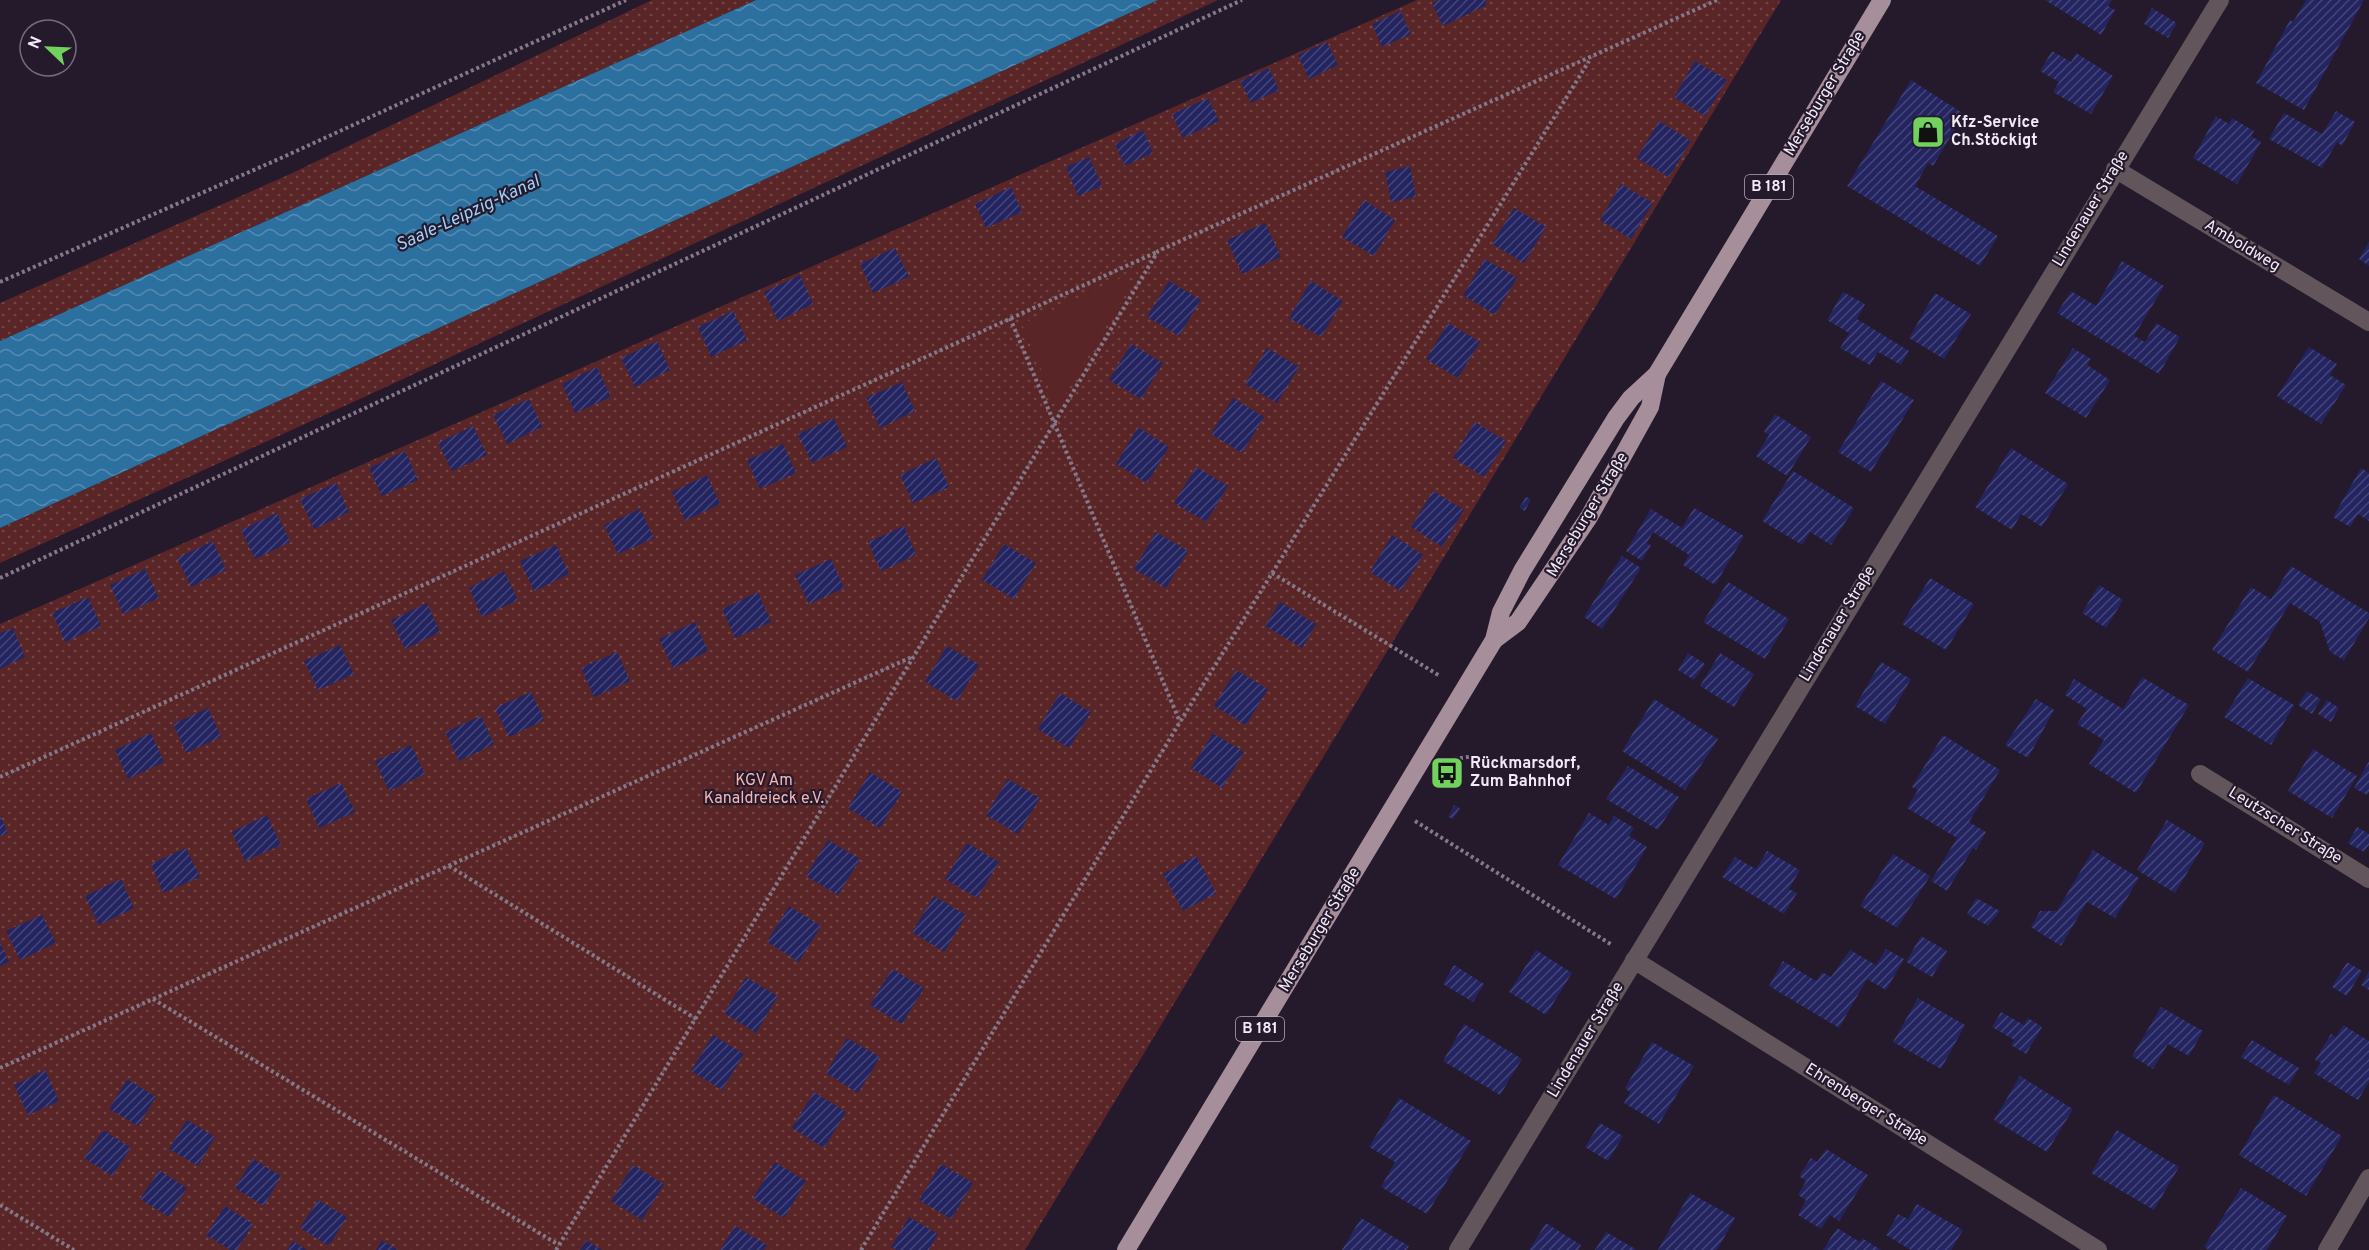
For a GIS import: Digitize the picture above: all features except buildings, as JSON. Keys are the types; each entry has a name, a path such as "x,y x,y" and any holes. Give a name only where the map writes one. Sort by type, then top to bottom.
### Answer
{"main road":[{"name":"Merseburger Straße","path":"1126,1250 1494,640 1501,612 1522,571 1616,418 1630,398 1657,374 1882,0"},
{"name":"Merseburger Straße","path":"1494,640 1518,622 1589,517 1650,407 1657,374"}],"street":[{"name":"Lindenauer Straße","path":"1458,1250 2220,0"},
{"name":"Amboldweg","path":"2115,169 2369,322"},
{"name":"Leutzscher Straße","path":"2200,774 2369,879"},
{"name":"Ehrenberger Straße","path":"1635,960 2098,1250"},
{"path":"2327,1250 2369,1178"}],"path":[{"path":"0,282 281,158 626,0"},
{"path":"0,578 1242,0"},
{"path":"0,777 1717,0"},
{"path":"861,1250 1180,722 1590,59"},
{"path":"556,1250 1158,251"},
{"path":"1010,318 1180,722"},
{"path":"1272,572 1463,690"},
{"path":"0,1068 914,656"},
{"path":"1394,808 1635,960"},
{"path":"448,866 696,1019"},
{"path":"153,999 559,1245"},
{"path":"0,1204 74,1250"}],"green space":[{"path":"652,0 756,0 0,341 0,303 288,175"},
{"path":"1158,0 1218,0 373,393 0,563 0,528"},
{"name":"KGV Am Kanaldreieck e.V.","path":"1417,0 1781,0 1025,1250 0,1250 0,624"},
{"path":"1121,278 1131,285 1057,408 1022,324"}],"water":[{"name":"Saale-Leipzig-Kanal","path":"756,0 1158,0 0,528 0,341"}],"place":[{"name":"Kfz-Service Ch.Stöckigt","path":"1928,132"},
{"name":"Rückmarsdorf, Zum Bahnhof","path":"1447,773"}]}
